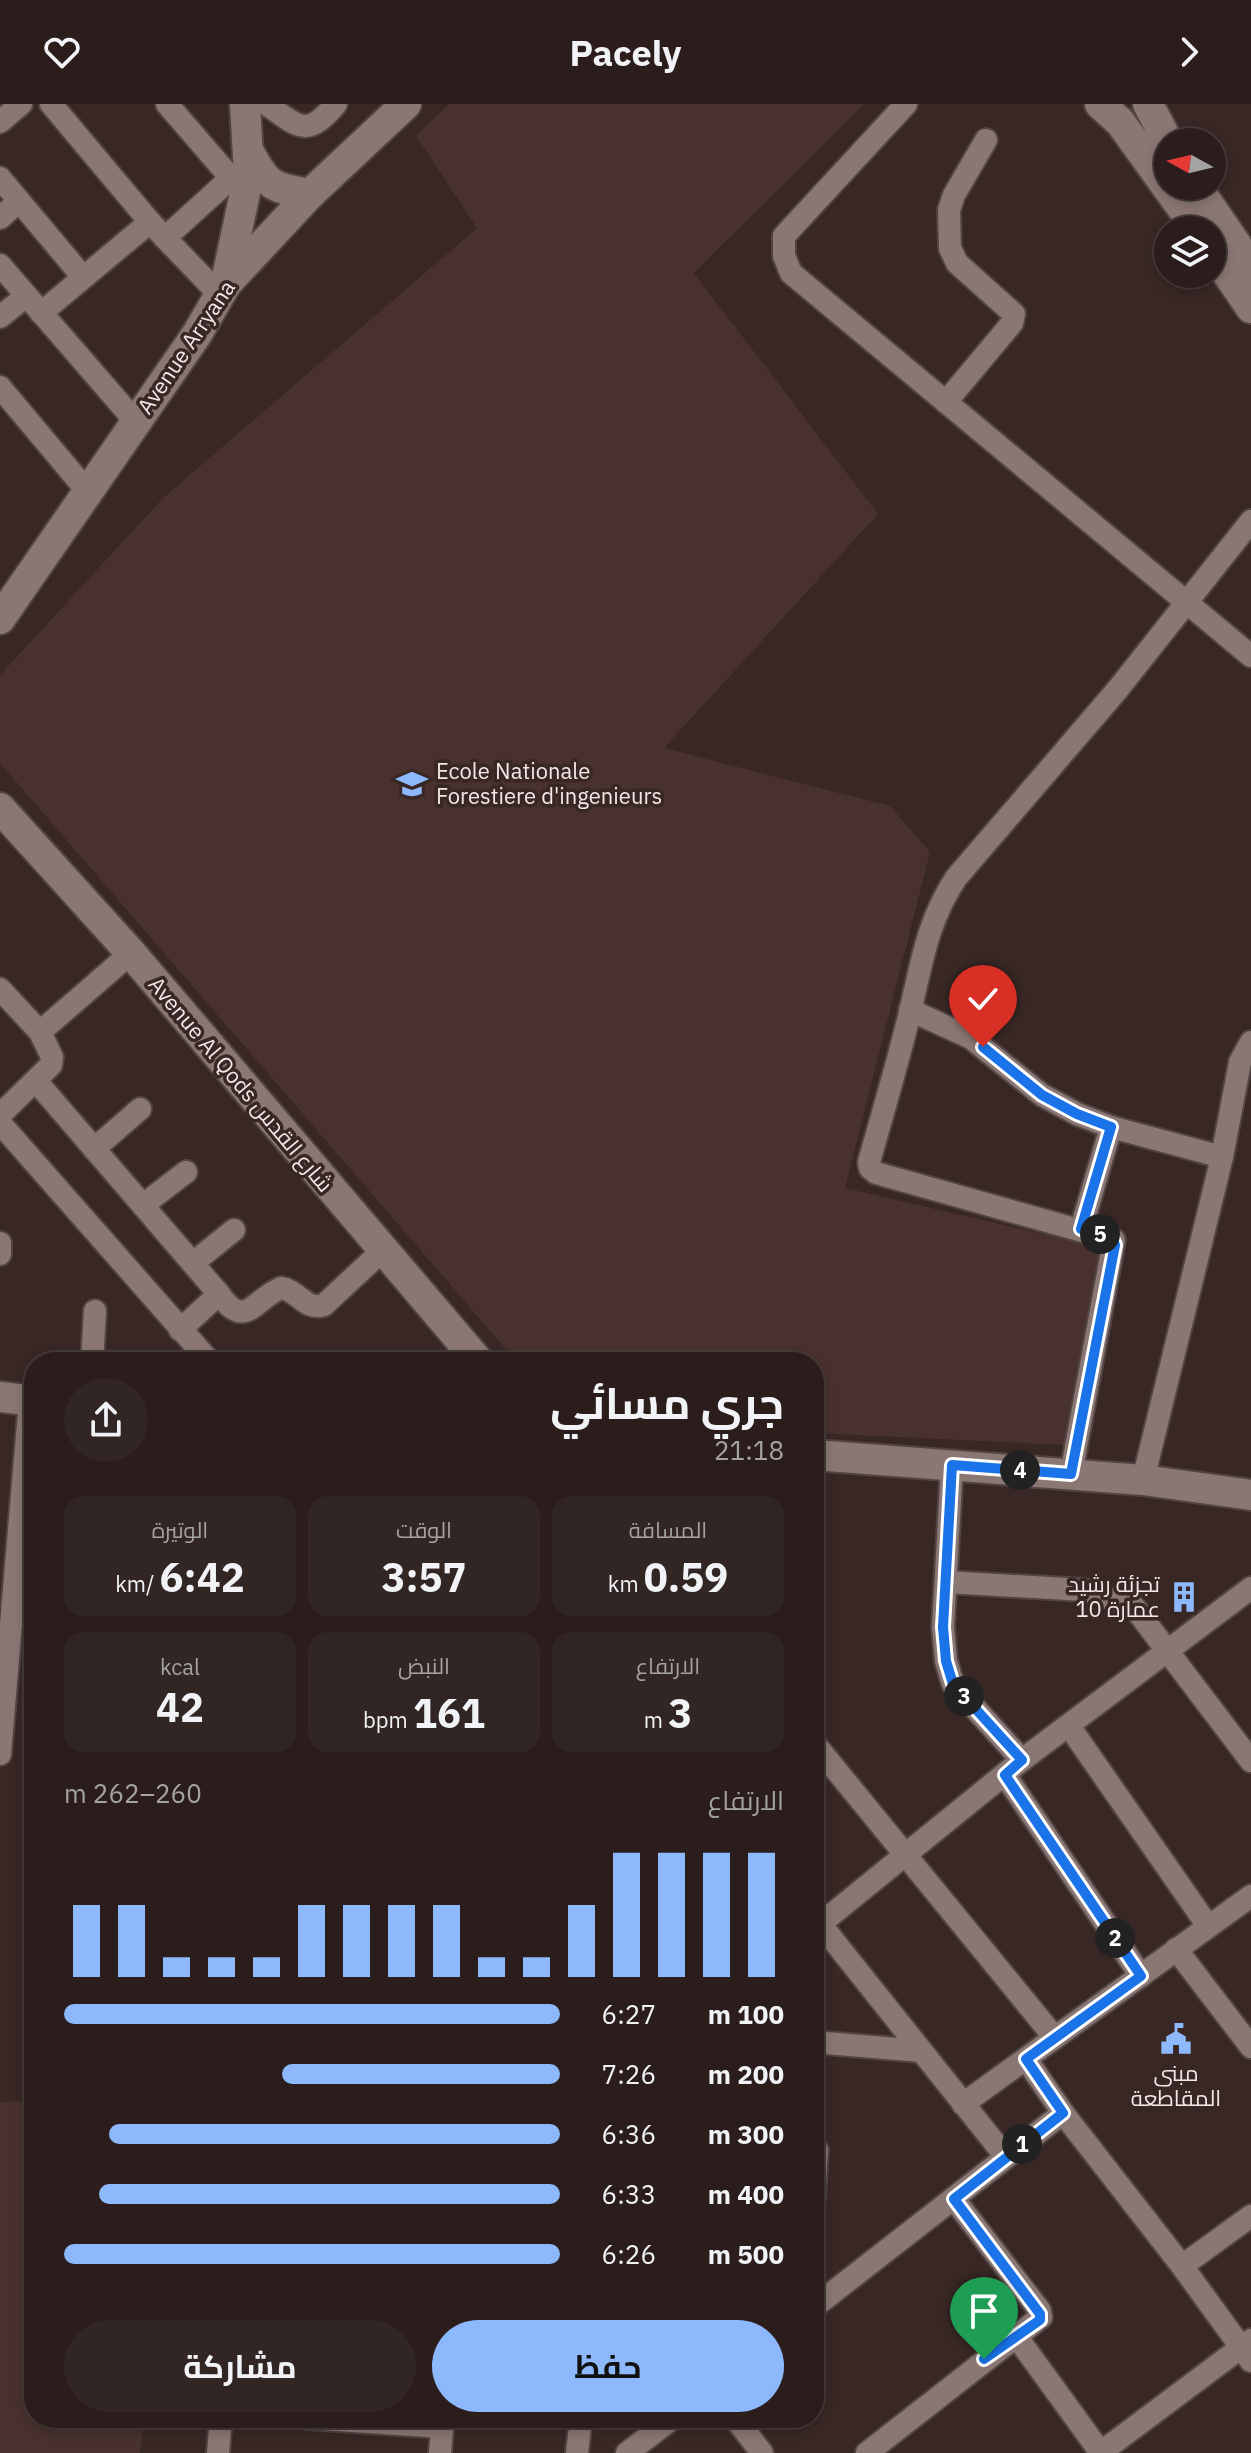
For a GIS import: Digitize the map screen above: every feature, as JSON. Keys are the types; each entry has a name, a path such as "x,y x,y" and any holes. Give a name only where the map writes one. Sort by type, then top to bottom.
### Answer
{"street":[{"path":"0,122 21,104"},
{"path":"51,104 157,230 222,289"},
{"path":"167,104 239,182"},
{"path":"245,104 249,152 263,179 272,186 310,194"},
{"path":"266,104 302,126 321,122 336,104"},
{"name":"Avenue Arryana","path":"4,600 88,492 197,334 222,289 310,194 406,104"},
{"path":"906,104 784,236 784,256 791,273 1251,656"},
{"path":"1100,104 1120,122 1188,216"},
{"path":"1148,104 1161,128"},
{"path":"946,402 1012,323 1014,314 957,263 950,248 949,210 954,195 986,140"},
{"path":"222,289 239,182 249,152"},
{"path":"0,178 82,276"},
{"path":"0,317 33,305 239,182"},
{"path":"1206,200 1251,266"},
{"path":"0,218 19,201"},
{"path":"0,265 136,422"},
{"path":"1226,271 1251,308"},
{"path":"0,387 8,414 88,492"},
{"path":"1071,1474 1115,1245 1112,1238 872,1171 869,1162 910,1010 920,958 940,902 956,878 1118,689 1251,521"},
{"name":"Avenue Al Qods شارع القدس","path":"0,808 131,953 464,1352"},
{"path":"40,1032 131,953"},
{"path":"0,989 40,1032 52,1061 0,1115"},
{"path":"910,1010 971,1038 1060,1106 1111,1127 1222,1157"},
{"path":"1143,1480 1222,1157 1240,1062 1251,1042"},
{"path":"36,1081 229,1308 240,1312 249,1310 281,1288 316,1308 324,1305 382,1251"},
{"path":"94,1149 140,1109"},
{"path":"0,1123 201,1352"},
{"path":"1081,1229 1111,1127"},
{"path":"143,1205 186,1172"},
{"path":"193,1263 234,1230"},
{"path":"0,1243 0,1254"},
{"path":"180,1330 219,1294"},
{"path":"93,1352 95,1311"},
{"path":"0,1397 24,1400"},
{"path":"824,1456 1143,1480 1251,1495"},
{"path":"952,1465 943,1627 946,1661 953,1684 1013,1768 1141,1976"},
{"path":"0,1752 24,1489"},
{"path":"946,1582 1084,1590 1134,1607 1251,1761"},
{"path":"824,1915 1251,1588"},
{"path":"1069,1726 1208,1926"},
{"path":"824,1755 1055,2038"},
{"path":"963,2104 1251,1896"},
{"path":"824,1929 1006,2157"},
{"path":"1176,1949 1250,2043"},
{"path":"824,2043 921,2051"},
{"path":"1016,2336 1101,2453 1248,2350 1063,2113 1026,2059"},
{"path":"824,2299 1063,2113"},
{"path":"867,2453 1040,2320 1040,2311 954,2199"},
{"path":"1182,2266 1251,2216"},
{"path":"218,2453 220,2428"},
{"path":"440,2453 442,2428"},
{"path":"577,2453 580,2428"},
{"path":"627,2453 660,2428"},
{"path":"743,2428 762,2453"}],"shaded area":[{"name":"Ecole Nationale Forestiere d'ingenieurs","path":"449,104 864,104 694,273 878,514 664,748 890,806 930,852 845,1188 1108,1249 1064,1445 824,1433 824,1352 508,1352 0,763 0,675 163,498 477,228 416,136"},
{"path":"24,2101 24,2428 143,2428 140,2453 0,2453 0,2102"}],"place":[{"name":"Ecole Nationale Forestiere d'ingenieurs","path":"412,784"},
{"name":"تجزئة رشيد عمارة 10","path":"1184,1597"},
{"name":"مبنى المقاطعة","path":"1176,2039"}],"route":[{"path":"983,1047 1042,1095 1077,1114 1111,1127 1081,1229 1112,1238 1115,1245 1071,1474 952,1465 943,1627 946,1661 953,1684 1022,1760 1005,1775 1141,1976 1026,2059 1063,2113 954,2199 1040,2311 1040,2320 984,2359"}]}
